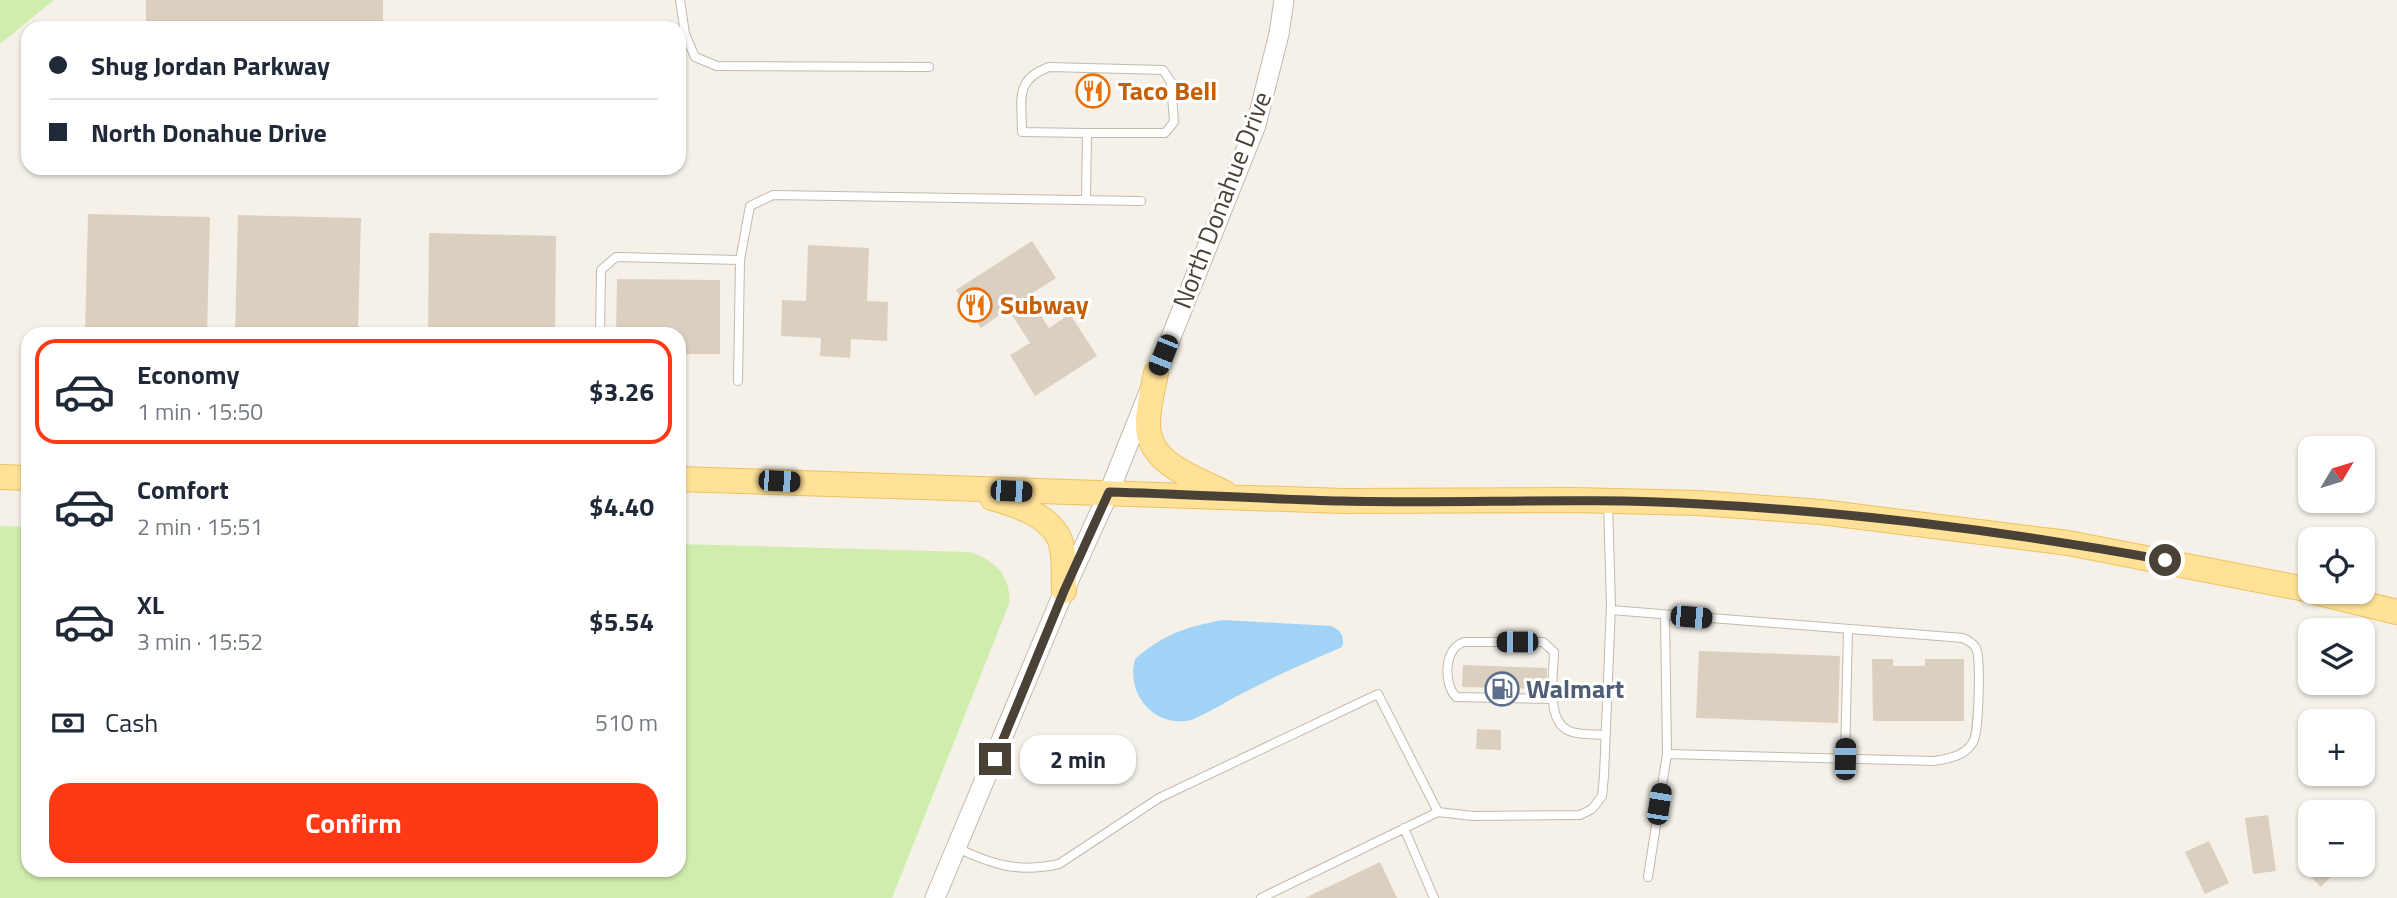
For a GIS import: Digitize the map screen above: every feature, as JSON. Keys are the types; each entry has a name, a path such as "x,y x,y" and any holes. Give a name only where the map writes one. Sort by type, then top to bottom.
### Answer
{"main road":[{"path":"1156,373 1148,423 1150,440 1157,453 1170,465 1232,496"},
{"path":"0,477 21,478"},
{"path":"686,479 1343,501 1608,501 1807,511 1944,525 2081,545 2298,588"},
{"path":"965,489 1021,506 1058,536 1064,591"},
{"path":"2364,604 2397,612"}],"street":[{"name":"North Donahue Drive","path":"935,898 1064,591 1109,492 1256,125 1279,34 1284,0"}],"lane":[{"path":"680,0 683,21"},
{"path":"686,36 695,57 717,66 929,66"},
{"path":"1049,67 1163,70 1171,82 1174,121 1165,133 1087,133 1023,132 1022,89 1032,74 1049,67"},
{"path":"1086,200 1087,133"},
{"path":"738,382 740,260 750,206 773,195 1141,201"},
{"path":"600,327 600,270 617,257 740,260"},
{"path":"1261,898 1438,812 1473,816 1580,815 1592,809 1602,796 1611,610 1608,501"},
{"path":"1611,610 1963,638 1971,642 1978,656 1976,738 1964,752 1935,761 1667,754"},
{"path":"1648,877 1667,754 1665,615"},
{"path":"1845,759 1848,629"},
{"path":"1554,699 1457,697 1449,685 1449,653 1455,645 1464,642 1543,642 1554,652 1554,699 1554,709 1563,727 1573,732 1605,735"},
{"path":"957,848 993,864 1040,869 1059,864 1159,798 1378,694 1438,812"},
{"path":"1404,828 1434,898"}],"green space":[{"path":"0,0 54,0 28,21 21,21 21,27 0,44"},
{"path":"0,526 21,527 21,877 686,877 686,544 969,552 993,564 1000,570 1008,585 1009,604 892,898 0,898"}],"water":[{"path":"1223,620 1331,626 1341,634 1343,643 1342,647 1187,721 1162,718 1152,712 1144,704 1134,683 1135,659 1156,643 1176,633"}],"building":[{"path":"146,0 383,0 383,21 146,21"},
{"path":"88,214 210,217 207,327 85,327"},
{"path":"238,215 361,218 358,327 235,327"},
{"path":"429,233 556,236 555,327 428,327"},
{"path":"1032,241 1056,278 1028,296 1049,328 1070,314 1097,356 1035,396 1010,355 1030,343 1008,309 981,328 956,290"},
{"path":"808,245 869,248 867,301 888,302 887,341 851,339 850,358 820,356 821,338 781,336 782,300 806,301"},
{"path":"617,279 720,280 720,354 686,354 686,327 616,327"},
{"path":"1699,651 1840,656 1838,723 1696,718"},
{"path":"1872,659 1893,659 1893,666 1925,666 1925,659 1964,659 1964,721 1873,721"},
{"path":"1463,665 1547,668 1546,689 1462,687"},
{"path":"1477,729 1501,730 1501,750 1476,749"},
{"path":"2268,815 2276,871 2253,874 2245,818"},
{"path":"2209,841 2229,883 2205,894 2185,852"},
{"path":"1380,862 1397,898 1305,898"},
{"path":"2311,877 2331,877 2321,887"}],"place":[{"name":"Taco Bell","path":"1093,91"},
{"name":"Subway","path":"975,305"},
{"name":"Walmart","path":"1502,689"}],"route":[{"path":"995,759 1064,591 1109,492 1343,501 1573,500 1698,503 1944,525 2165,560"}]}
